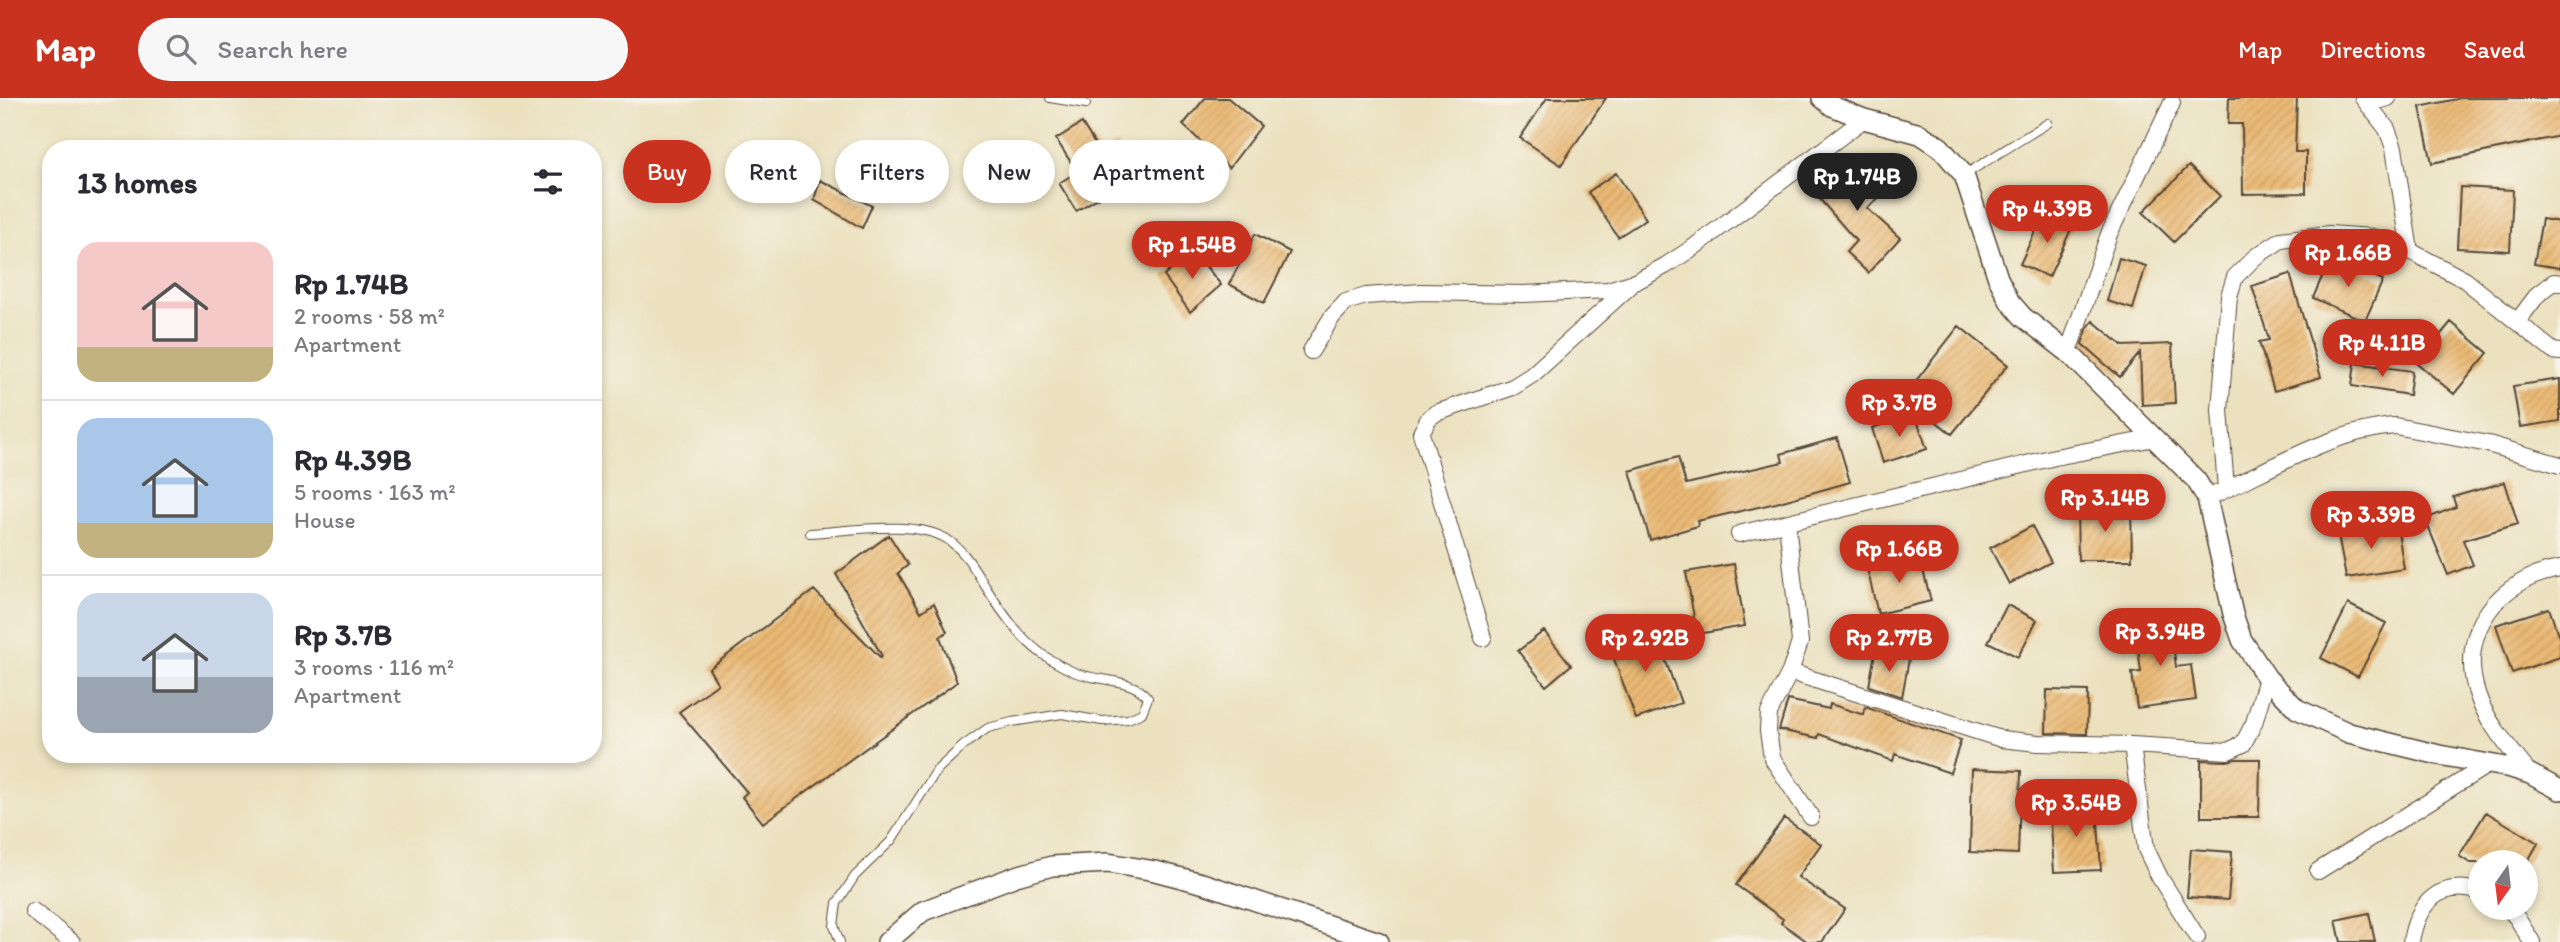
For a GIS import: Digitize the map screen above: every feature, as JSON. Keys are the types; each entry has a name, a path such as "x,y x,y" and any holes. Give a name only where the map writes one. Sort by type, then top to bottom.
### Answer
{"street":[{"path":"1822,98 1832,106 1864,119 1905,128 1932,139 1964,175 1998,278 2010,302 2023,317 2067,352 2196,480 2207,498 2233,614 2242,640 2267,678 2297,709 2337,729 2384,743 2530,774 2560,790"},
{"path":"2366,101 2388,98"},
{"path":"2366,101 2388,129 2394,148 2410,251"},
{"path":"2067,352 2109,234 2172,103"},
{"path":"1311,351 1332,317 1346,302 1366,296 1421,292 1576,293 1608,290 1635,282 1694,247 1864,119"},
{"path":"2226,489 2220,410 2227,309 2235,277 2255,257 2281,240 2329,234 2372,237 2410,251 2465,281 2553,351 2560,352"},
{"path":"1483,638 1421,433 1429,418 1436,413 1513,387 1532,375 1635,282"},
{"path":"2517,322 2538,294 2554,282 2560,283"},
{"path":"2207,498 2308,451 2384,427 2395,426 2488,444 2560,465"},
{"path":"1739,534 2055,457 2155,438"},
{"path":"1787,523 1800,642 1790,672 1769,713 1768,731 1772,758 1811,817"},
{"path":"2530,774 2487,714 2477,695 2472,675 2473,649 2478,626 2500,596 2533,578 2560,569"},
{"path":"1790,672 2001,739 2211,751 2228,751 2243,744 2254,723 2267,678"},
{"path":"2132,745 2146,849 2197,937"},
{"path":"2318,871 2489,764"},
{"path":"887,942 923,911 1016,876 1052,866 1108,863 1156,871 1205,884 1379,942"},
{"path":"2411,942 2419,911 2445,891 2468,888"},
{"path":"33,911 72,942"},
{"path":"2518,920 2532,942"}],"lane":[{"path":"1050,98 1086,104"},
{"path":"1964,175 2048,123"},
{"path":"810,533 907,529 941,536 951,541 962,553 1008,620 1040,653 1076,673 1130,685 1143,691 1148,698 1142,713 1128,719 1102,721 1062,714 988,728 964,745 937,770 891,841 855,876 837,903 834,926 840,942"}],"building":[{"path":"1205,98 1228,98 1261,126 1229,168 1229,140 1199,140 1183,125"},
{"path":"1547,98 1606,98 1561,165 1520,138"},
{"path":"2229,98 2297,98 2295,152 2306,152 2306,193 2243,194 2242,124 2228,124"},
{"path":"2461,98 2560,98 2560,136 2432,163 2420,107"},
{"path":"1082,123 1092,140 1069,140 1069,159 1056,139"},
{"path":"1849,158 1881,196 1867,208 1900,238 1868,273 1846,252 1856,241 1811,189"},
{"path":"2189,166 2220,196 2174,242 2143,212"},
{"path":"1616,173 1646,219 1618,237 1588,192"},
{"path":"1069,177 1069,199 1059,183"},
{"path":"821,180 835,188 835,203 866,203 872,206 862,228 819,203"},
{"path":"2460,187 2513,190 2510,251 2457,248"},
{"path":"1071,203 1089,203 1076,211"},
{"path":"2044,213 2073,225 2049,277 2020,264"},
{"path":"2542,219 2560,222 2560,268 2534,264"},
{"path":"1255,234 1290,252 1264,303 1229,284"},
{"path":"1192,249 1221,285 1190,312 1164,276"},
{"path":"2119,258 2146,266 2133,309 2107,301"},
{"path":"2330,258 2383,280 2365,321 2313,298"},
{"path":"2290,274 2321,377 2274,391 2259,342 2269,340 2252,286"},
{"path":"2093,321 2123,346 2172,344 2175,403 2142,405 2140,353 2120,377 2082,344"},
{"path":"2451,322 2488,353 2454,394 2417,363"},
{"path":"1959,326 2008,365 1952,434 1904,396"},
{"path":"2355,363 2412,371 2409,395 2352,386"},
{"path":"2560,379 2560,421 2520,427 2513,386"},
{"path":"1915,414 1927,449 1883,463 1872,428"},
{"path":"1837,438 1850,482 1697,521 1698,526 1650,540 1630,471 1678,457 1686,484 1783,462 1781,454"},
{"path":"2505,482 2518,524 2463,540 2473,565 2448,575 2425,519 2456,507 2453,497"},
{"path":"2131,507 2132,560 2078,560 2077,508"},
{"path":"2397,525 2404,569 2346,578 2338,534"},
{"path":"2032,526 2051,562 2009,584 1990,548"},
{"path":"889,535 908,565 898,573 921,612 934,603 947,632 940,637 957,682 763,823 742,797 747,792 679,712 718,684 709,669 814,590 881,658 836,574"},
{"path":"1919,555 1931,601 1878,614 1867,568"},
{"path":"1734,564 1745,626 1697,634 1686,572"},
{"path":"2348,604 2386,623 2358,677 2321,658"},
{"path":"2007,605 2037,620 2018,657 1988,642"},
{"path":"2549,608 2560,640 2560,657 2512,673 2496,625"},
{"path":"2170,620 2176,667 2191,665 2196,700 2137,708 2132,673 2141,672 2135,624"},
{"path":"1654,629 1681,703 1636,719 1609,645"},
{"path":"1544,631 1571,665 1546,686 1518,651"},
{"path":"1875,653 1909,659 1902,697 1869,686"},
{"path":"2047,690 2088,691 2087,734 2046,733"},
{"path":"1788,700 1829,709 1830,704 1864,715 1865,707 1961,740 1950,773 1895,754 1893,761 1819,734 1818,738 1779,730"},
{"path":"2260,759 2259,817 2201,817 2201,760"},
{"path":"1972,769 2021,771 2018,854 1970,852"},
{"path":"2097,806 2101,870 2054,872 2050,809"},
{"path":"2486,812 2538,843 2534,850 2468,850 2468,862 2459,856"},
{"path":"1784,818 1821,844 1798,877 1845,909 1822,942 1808,942 1781,923 1783,919 1736,885"},
{"path":"2191,849 2232,852 2228,900 2187,897"},
{"path":"2369,913 2375,942 2341,942 2336,920"}]}
